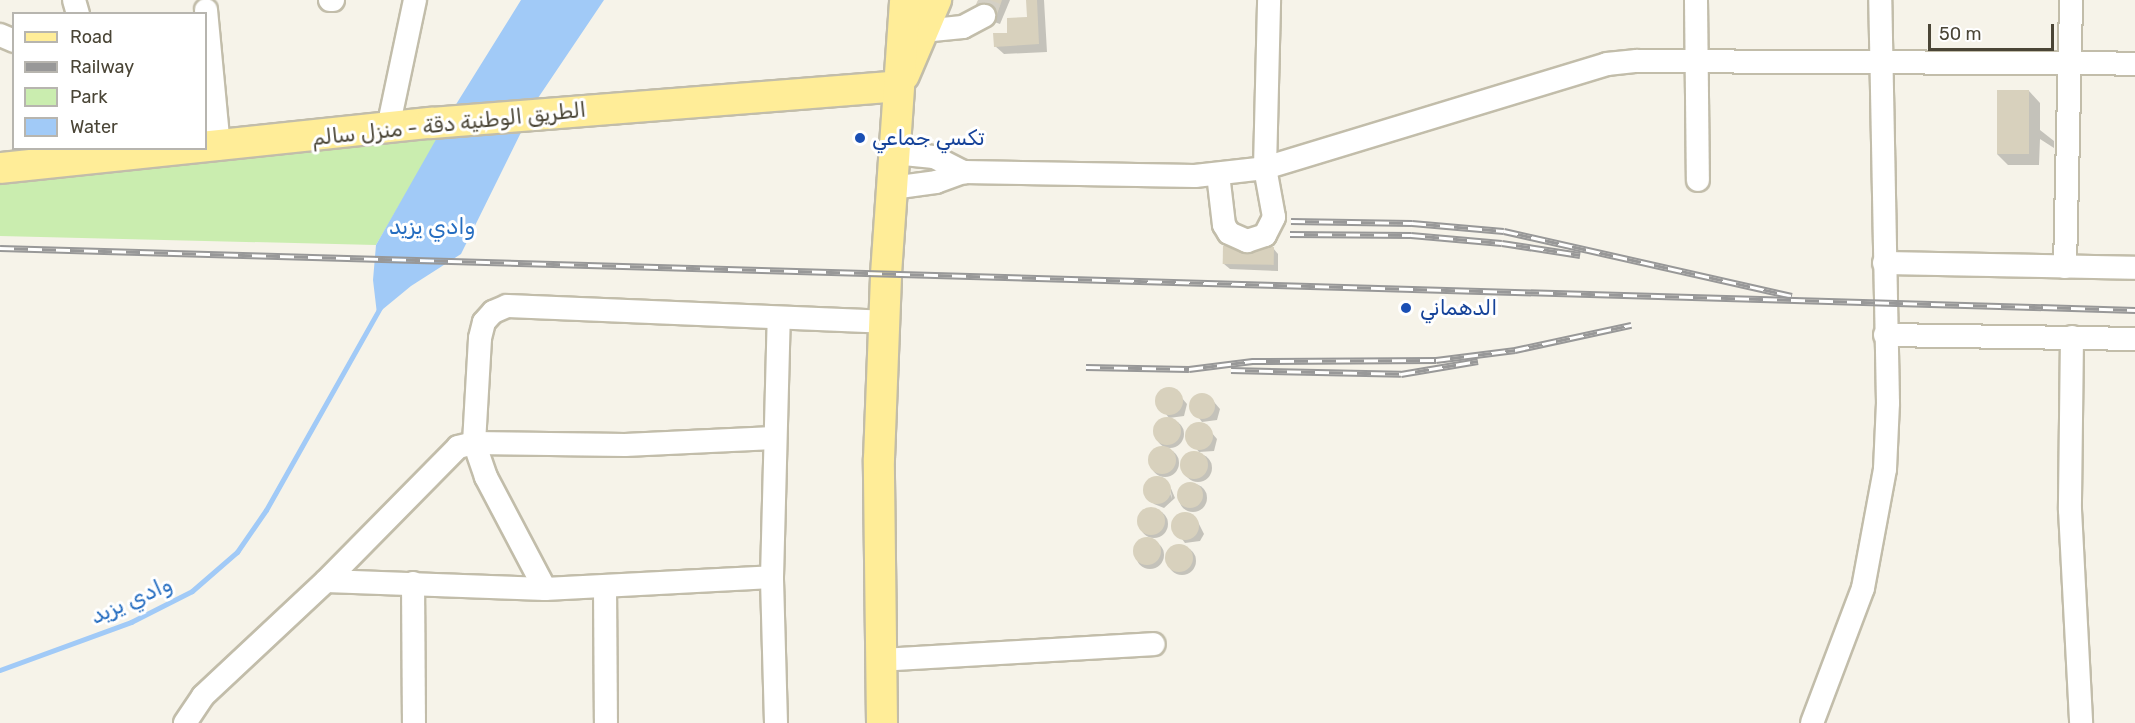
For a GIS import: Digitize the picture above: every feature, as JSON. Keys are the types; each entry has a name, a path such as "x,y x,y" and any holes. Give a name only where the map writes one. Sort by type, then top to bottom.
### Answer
{"main road":[{"path":"905,0 914,31"},
{"path":"882,723 877,526 898,86 914,31 936,0"},
{"name":"الطريق الوطنية دقة - منزل سالم","path":"207,148 550,112 898,86"},
{"name":"الطريق الوطنية دقة - منزل سالم","path":"0,168 112,152 166,150"}],"street":[{"path":"388,128 415,0"},
{"path":"1218,174 1224,225 1229,233 1247,242 1265,235 1274,217 1265,168 1269,0"},
{"path":"1696,0 1698,180"},
{"path":"1812,723 1863,588 1881,506 1888,403 1885,336 1883,60 1880,0"},
{"path":"2065,267 2071,0"},
{"path":"914,31 963,27 984,16"},
{"path":"892,188 936,182 964,172 1218,174 1265,168 1607,64 1697,60 1883,60 2135,64"},
{"path":"207,64 219,148"},
{"path":"894,153 934,157 964,172"},
{"path":"1884,263 2135,268"},
{"path":"545,589 486,477 474,443 480,338 484,322 493,312 507,306 885,322"},
{"path":"776,723 772,577 778,318"},
{"path":"1885,336 2135,339"},
{"path":"2072,338 2070,510 2081,723"},
{"path":"185,723 203,696 326,581 451,453 466,443 625,445 774,438"},
{"path":"326,581 545,589 772,577"},
{"path":"413,583 414,723"},
{"path":"605,587 606,723"},
{"path":"880,660 1154,644"}],"green space":[{"path":"442,132 376,245 0,236 0,185"}],"water":[{"name":"وادي يزيد","path":"521,0 604,0 538,98 461,254 411,286 377,314 373,280 376,245 455,106"}],"building":[{"path":"978,0 1002,0 995,20 973,11"},
{"path":"1026,0 1037,0 1039,44 994,47 993,33 1007,33 1007,18 1027,17"},
{"path":"1997,90 2029,90 2029,154 1997,154"},
{"path":"1223,246 1274,247 1274,265 1223,264"},
{"path":"1169,387 1179,391 1183,401 1179,411 1169,415 1159,411 1155,401 1159,391"},
{"path":"1202,393 1212,396 1215,406 1212,416 1202,419 1192,416 1189,406 1192,396"},
{"path":"1167,417 1177,421 1181,431 1177,441 1167,445 1157,441 1153,431 1157,421"},
{"path":"1199,422 1209,426 1213,436 1209,446 1199,450 1189,446 1185,436 1189,426"},
{"path":"1162,446 1172,450 1176,460 1172,470 1162,474 1152,470 1148,460 1152,450"},
{"path":"1194,451 1204,455 1208,465 1204,475 1194,479 1184,475 1180,465 1184,455"},
{"path":"1157,476 1167,480 1171,490 1167,500 1157,504 1147,500 1143,490 1147,480"},
{"path":"1190,482 1200,485 1203,495 1200,505 1190,508 1180,505 1177,495 1180,485"},
{"path":"1151,507 1161,511 1165,521 1161,531 1151,535 1141,531 1137,521 1141,511"},
{"path":"1185,512 1195,516 1199,526 1195,536 1185,540 1175,536 1171,526 1175,516"},
{"path":"1147,537 1157,541 1161,551 1157,561 1147,565 1137,561 1133,551 1137,541"},
{"path":"1179,544 1189,548 1193,558 1189,568 1179,572 1169,568 1165,558 1169,548"}],"waterway":[{"name":"وادي يزيد","path":"0,670 131,622 192,591 237,552 266,510 380,308"}],"tunnel":[{"path":"984,16 990,0"}],"railway":[{"path":"1291,221 1412,223 1504,231 1792,296"},
{"path":"1290,234 1411,235 1502,243 1580,255"},
{"path":"0,248 2135,310"},
{"path":"1086,367 1189,369 1252,361 1436,360 1515,350 1631,325"},
{"path":"1231,370 1401,374 1478,361"}],"place":[{"name":"تكسي جماعي","path":"860,138"},
{"name":"الدهماني","path":"1406,308"}]}
